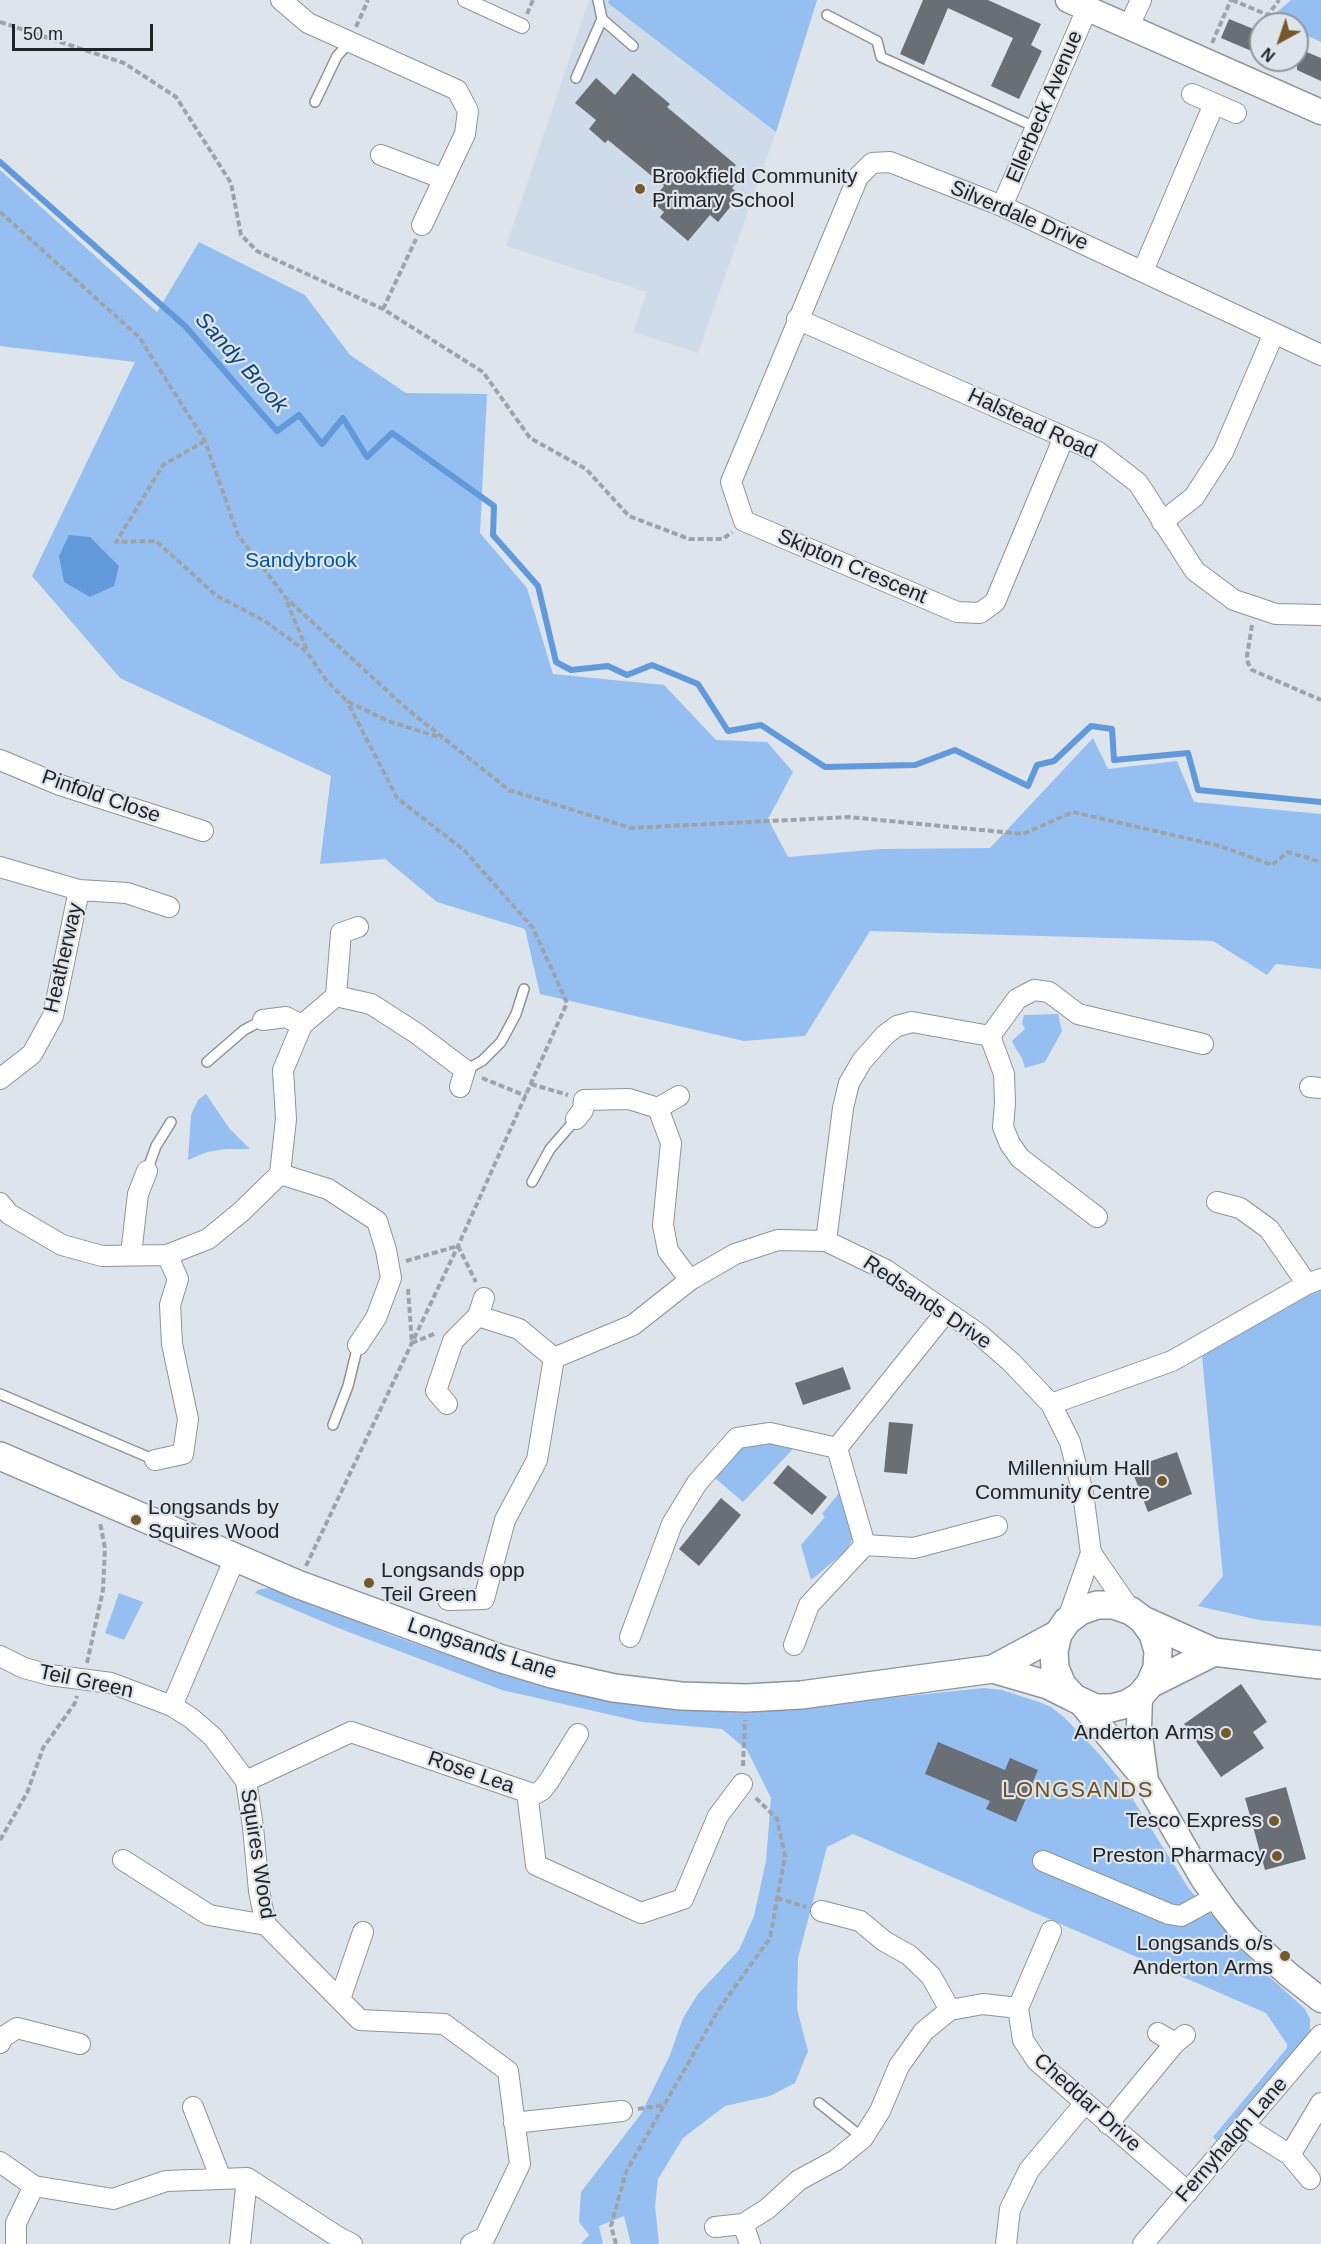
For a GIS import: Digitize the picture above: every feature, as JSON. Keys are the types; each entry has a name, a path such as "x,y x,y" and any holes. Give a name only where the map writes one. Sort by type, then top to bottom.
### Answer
{"main road":[{"name":"Longsands Lane","path":"0,1456 297,1584 500,1658 552,1674 614,1688 681,1696 746,1698 801,1695 993,1669 1063,1628"},
{"path":"1215,1652 1145,1690 1127,1704 1111,1708 1095,1708 1077,1700 1062,1685 1055,1668 1054,1651 1063,1628 1080,1611 1097,1605 1114,1605 1215,1652 1321,1665"},
{"path":"1137,1615 1153,1634 1158,1651 1156,1668 1145,1690"},
{"name":"Longsands Lane","path":"993,1669 1048,1685 1077,1700"}],"street":[{"path":"282,0 308,23 457,90 468,111 465,134 422,225"},
{"path":"465,0 522,26"},
{"path":"1129,26 1141,0"},
{"path":"1078,4 1321,112"},
{"name":"Ellerbeck Avenue","path":"1002,206 1035,127 1078,4"},
{"path":"1192,94 1236,113"},
{"path":"1143,271 1214,104"},
{"path":"381,155 444,179"},
{"name":"Silverdale Drive","path":"797,319 858,177 872,163 891,162 1002,206 1321,355"},
{"path":"744,521 731,482 797,319"},
{"name":"Halstead Road","path":"797,319 1098,452 1138,483 1195,571 1234,600 1276,614 1321,615"},
{"path":"1162,522 1194,496 1223,452 1274,333"},
{"name":"Skipton Crescent","path":"744,521 957,612 980,613 995,602 1064,437"},
{"name":"Pinfold Close","path":"0,760 60,785 203,831"},
{"name":"Heatherway","path":"0,867 80,890 127,893 169,907"},
{"name":"Heatherway","path":"0,1078 32,1054 53,1016 80,890"},
{"path":"0,1203 9,1214 62,1245 102,1256 167,1255 207,1239 241,1212 280,1174 286,1119 283,1070 302,1025 336,996 341,933 358,927"},
{"path":"990,1035 1017,999 1034,990 1049,993 1078,1014 1203,1044"},
{"path":"336,996 371,1004 416,1033 462,1078"},
{"path":"263,1020 286,1017 302,1025"},
{"path":"826,1241 843,1108 849,1083 862,1061 885,1035 897,1026 912,1022 990,1035"},
{"path":"990,1035 1004,1074 1003,1127 1010,1144 1020,1158 1097,1217"},
{"path":"576,1119 583,1110 584,1100 629,1099 658,1108 679,1096"},
{"path":"658,1108 671,1143 663,1225 668,1251 690,1280"},
{"path":"131,1254 138,1194 147,1170"},
{"path":"280,1174 328,1189 377,1221 386,1250 391,1278 376,1318 358,1345"},
{"path":"1051,1404 1172,1361 1314,1281 1269,1229 1240,1208 1217,1202"},
{"name":"Redsands Drive","path":"554,1358 633,1325 690,1280 735,1254 778,1240 826,1241 886,1270 979,1334 1011,1362 1051,1404 1070,1442 1083,1493 1091,1552 1063,1628"},
{"path":"154,1460 183,1454 188,1419 172,1344 170,1305 177,1279 167,1255"},
{"path":"447,1404 436,1390 453,1341 481,1307 519,1329 554,1358 537,1460 505,1520 484,1599 448,1600"},
{"path":"837,1448 946,1312"},
{"path":"630,1637 672,1524 697,1483 736,1438 770,1433 837,1448"},
{"path":"837,1448 865,1545"},
{"path":"865,1545 914,1548 997,1526"},
{"path":"794,1645 809,1605 865,1545"},
{"name":"Redsands Drive","path":"1091,1552 1137,1615"},
{"path":"172,1706 235,1558"},
{"name":"Teil Green","path":"0,1656 24,1668 50,1675 111,1683 172,1706"},
{"name":"Longsands Lane","path":"1145,1690 1139,1728 1146,1781"},
{"name":"Longsands Lane","path":"1077,1700 1146,1781 1203,1879 1247,1937 1287,1974 1321,2000"},
{"name":"Squires Wood","path":"172,1706 191,1718 213,1737 246,1781 259,1891 266,1925 360,2019 444,2024 508,2071 520,2164 485,2236 471,2244"},
{"name":"Rose Lea","path":"246,1781 351,1732 527,1792 536,1865 641,1913 683,1899 718,1816 742,1784"},
{"path":"528,1798 542,1790 578,1734"},
{"path":"123,1860 209,1915 266,1925"},
{"path":"1043,1861 1169,1914 1181,1916 1216,1897"},
{"path":"821,1911 860,1921 884,1941 909,1955 931,1976 950,2010"},
{"path":"715,2227 742,2224 767,2209 799,2181 836,2160 863,2138 880,2111 899,2066 924,2031 950,2010 983,2004 1018,2008 1051,1931"},
{"path":"340,1999 363,1932"},
{"name":"Cheddar Drive","path":"1018,2008 1023,2040 1037,2061 1188,2192"},
{"path":"0,2043 3,2037 17,2028 80,2044"},
{"path":"1108,2124 1180,2039 1158,2033"},
{"name":"Fernyhalgh Lane","path":"1143,2244 1321,2035"},
{"path":"1006,2244 1010,2210 1029,2170 1085,2103"},
{"path":"1290,2155 1321,2103"},
{"path":"193,2107 221,2179"},
{"path":"514,2122 622,2111"},
{"path":"1244,2126 1290,2155 1310,2179"},
{"path":"0,2162 34,2186 113,2199 166,2181 247,2178 352,2244"},
{"path":"240,2244 247,2178"},
{"path":"16,2244 16,2223 34,2186"},
{"path":"742,2224 750,2244"}],"lane":[{"path":"576,78 602,19 598,0"},
{"path":"826,15 877,41 881,57 1035,127"},
{"path":"602,19 633,46"},
{"path":"315,102 337,56 350,42"},
{"path":"462,1078 501,1042 516,1014 524,989"},
{"path":"207,1062 244,1030 263,1020"},
{"path":"532,1182 550,1149 576,1119"},
{"path":"147,1170 156,1146 171,1122"},
{"path":"333,1425 348,1386 358,1345"},
{"path":"0,1394 154,1460"},
{"path":"819,2103 863,2138"}],"path":[{"path":"350,42 368,0"},
{"path":"1205,60 1231,0 1268,15 1276,1"},
{"path":"0,22 124,63 176,97 231,183 241,235 257,250 383,309 483,372 530,438 586,469 629,516 689,539 723,539 744,521"},
{"path":"0,212 140,337 205,441 238,535 286,598 407,709 509,790 632,828 849,817 1023,834 1073,812 1220,846 1272,865 1288,852 1321,862"},
{"path":"383,309 422,225"},
{"path":"205,441 163,465 116,542 156,541 217,596 266,621 307,651"},
{"path":"286,598 307,651 326,680 347,701 397,798 465,851 533,928 567,1003 458,1246 297,1584"},
{"path":"1256,607 1248,643 1248,663 1259,675 1321,700"},
{"path":"347,701 388,721 446,740"},
{"path":"462,1078 526,1096"},
{"path":"531,1083 584,1100"},
{"path":"407,1273 406,1261 458,1246"},
{"path":"458,1246 481,1307"},
{"path":"408,1284 412,1343"},
{"path":"616,2244 612,2226 626,2172 719,2009 770,1938 785,1856 777,1819 742,1784 746,1698"},
{"path":"777,1898 821,1911"},
{"path":"622,2111 664,2105"}],"shaded area":[{"name":"Brookfield Community Primary School","path":"589,0 817,0 776,132 698,353 633,332 647,292 506,246"},
{"path":"69,535 90,537 119,566 114,586 90,597 64,582 59,556"}],"green space":[{"path":"609,0 817,0 776,132 608,3"},
{"path":"1291,0 1321,0 1321,42 1309,36 1309,12 1277,12"},
{"name":"Sandybrook","path":"0,170 157,312 199,242 305,295 350,355 406,393 487,394 480,533 527,588 553,674 664,685 716,740 767,742 793,772 768,819 788,857 881,849 990,848 1093,738 1108,769 1177,761 1194,802 1321,814 1321,969 1276,964 1267,975 1213,941 870,931 805,1036 744,1041 540,994 525,929 437,902 385,859 320,864 331,776 120,678 32,576 135,362 0,346"},
{"path":"1058,1014 1062,1031 1045,1062 1025,1068 1012,1041 1025,1029 1022,1023 1024,1015"},
{"path":"206,1094 229,1128 250,1149 207,1152 188,1160 191,1115 198,1100"},
{"path":"1321,1291 1321,1626 1259,1620 1198,1606 1223,1576 1202,1356 1309,1295"},
{"path":"766,1441 787,1444 792,1450 743,1502 715,1478 733,1454 747,1443"},
{"path":"845,1492 854,1535 846,1551 811,1580 801,1545 825,1517 822,1514 839,1493"},
{"path":"279,1588 388,1634 493,1671 633,1704 678,1710 745,1713 984,1688 1002,1690 1051,1707 1065,1718 1122,1782 1189,1889 1254,1963 1305,2009 1310,2019 1310,2031 1305,2042 1219,2144 1213,2137 1287,2048 1287,2044 1266,2013 853,1834 827,1847 798,1958 797,2009 808,2051 795,2083 770,2096 725,2106 683,2138 658,2179 655,2206 659,2244 631,2244 624,2216 599,2226 603,2244 581,2244 589,2235 579,2222 581,2192 641,2114 670,2055 683,2018 698,1994 739,1950 754,1916 766,1861 771,1798 747,1750 722,1729 642,1722 502,1690 338,1628 255,1593 258,1590"},
{"path":"119,1593 143,1602 124,1640 105,1633"}],"building":[{"path":"923,0 988,0 1041,24 1031,45 1042,51 1019,99 991,86 1013,38 948,8 924,65 900,54"},
{"path":"1229,19 1249,27 1249,50 1221,38"},
{"path":"1309,53 1321,58 1321,81 1301,72 1309,72"},
{"path":"633,73 670,104 667,107 736,165 733,168 742,176 732,188 740,195 718,222 710,215 688,241 660,217 664,212 651,201 664,186 608,140 605,143 589,129 596,120 575,103 596,78 615,95"},
{"path":"843,1367 851,1389 803,1405 795,1383"},
{"path":"889,1422 913,1424 907,1474 884,1472"},
{"name":"Millennium Hall Community Centre","path":"1177,1452 1192,1494 1148,1512 1131,1468"},
{"path":"788,1465 827,1497 812,1515 773,1483"},
{"path":"721,1498 741,1515 699,1566 679,1549"},
{"path":"1241,1684 1267,1722 1253,1732 1264,1748 1221,1777 1184,1724"},
{"path":"938,1742 1005,1770 1010,1758 1038,1770 1016,1822 986,1809 990,1801 925,1774"},
{"path":"1286,1787 1306,1859 1265,1870 1245,1798"}],"waterway":[{"name":"Sandy Brook","path":"0,162 185,326 277,431 299,415 322,444 343,418 367,457 392,433 494,506 493,535 538,586 556,662 571,670 608,666 627,675 652,665 698,684 728,731 761,725 825,767 915,765 955,750 1028,786 1037,765 1054,761 1091,726 1112,729 1114,760 1188,753 1198,790 1321,802"}],"place":[{"name":"Brookfield Community Primary School","path":"640,189"},
{"name":"Millennium Hall Community Centre","path":"1162,1481"},
{"name":"Longsands by Squires Wood","path":"136,1520"},
{"name":"Longsands opp Teil Green","path":"369,1583"},
{"name":"Anderton Arms","path":"1226,1733"},
{"name":"Tesco Express","path":"1274,1821"},
{"name":"Preston Pharmacy","path":"1277,1856"},
{"name":"Longsands o/s Anderton Arms","path":"1285,1956"}],"district":[{"name":"LONGSANDS","path":"1078,1791"}]}
